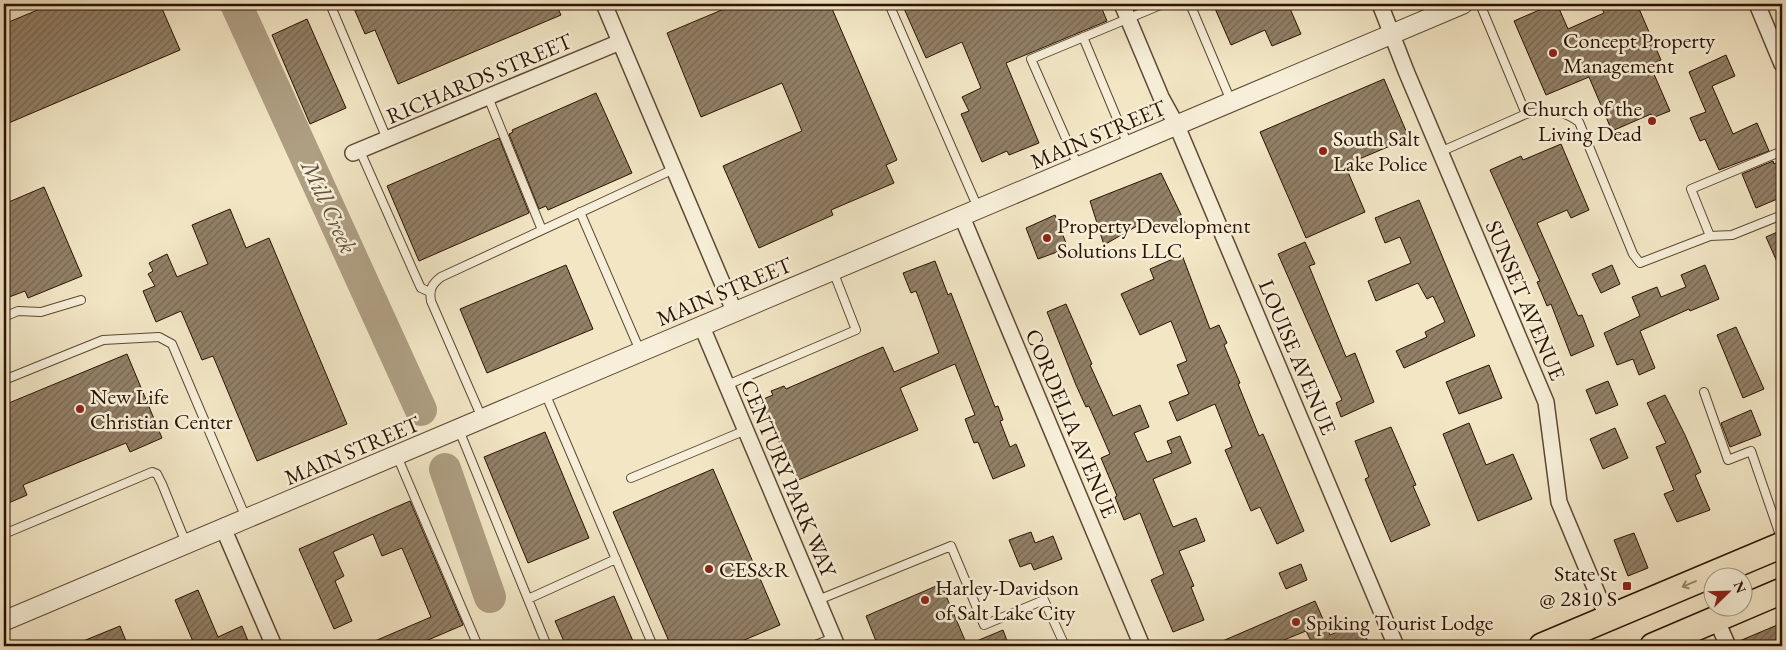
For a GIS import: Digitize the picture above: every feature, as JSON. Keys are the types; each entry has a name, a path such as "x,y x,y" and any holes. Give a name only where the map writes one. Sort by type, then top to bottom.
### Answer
{"main road":[{"path":"1542,646 1782,545"},
{"path":"1653,646 1782,591"}],"street":[{"path":"604,4 735,313"},
{"name":"LOUISE AVENUE","path":"1122,4 1161,97 1177,126 1396,646"},
{"name":"SUNSET AVENUE","path":"1380,4 1406,71 1546,402 1559,502 1608,618"},
{"name":"MAIN STREET","path":"4,621 224,530 1463,4"},
{"path":"1757,4 1782,64"},
{"name":"RICHARDS STREET","path":"357,152 620,42"},
{"name":"CORDELIA AVENUE","path":"962,217 1142,646"},
{"name":"CENTURY PARK WAY","path":"702,327 835,642"},
{"path":"224,530 274,646"},
{"path":"1716,619 1728,646"}],"lane":[{"path":"330,4 387,139"},
{"path":"889,4 979,210"},
{"path":"1079,168 1031,59 1163,4"},
{"path":"1190,4 1231,103"},
{"path":"1480,4 1526,114"},
{"path":"1083,37 1128,146"},
{"path":"488,97 542,230"},
{"path":"1440,152 1526,114 1549,110 1567,113 1579,122 1633,254 1640,263 1710,236 1732,235 1782,215"},
{"path":"1710,236 1691,190 1782,151"},
{"path":"357,152 421,288 430,292"},
{"path":"483,420 431,301 430,292 433,283 441,277 674,169"},
{"path":"580,212 641,353"},
{"path":"727,385 856,330 833,271"},
{"path":"4,317 18,311 41,312 81,300"},
{"path":"4,380 103,340 159,338 166,340 172,344 247,520"},
{"path":"1704,392 1728,460 1751,451 1782,541"},
{"path":"545,393 653,646"},
{"path":"459,430 547,646"},
{"path":"631,478 746,430"},
{"path":"397,456 478,646"},
{"path":"4,534 152,472 157,474 162,484 187,545"},
{"path":"818,600 950,546 984,625 1044,600 1065,646"},
{"path":"528,599 616,559"},
{"path":"813,646 835,642"}],"building":[{"path":"52,4 160,4 180,50 4,125 4,24"},
{"path":"352,4 556,4 561,15 398,84 375,30 365,34"},
{"path":"736,4 830,4 897,160 886,165 894,183 831,210 833,215 759,248 723,166 802,131 782,83 701,117 667,33"},
{"path":"902,4 1100,4 1107,21 1006,63 1039,143 1009,155 1007,151 982,162 961,114 969,111 962,97 981,88 962,42 926,58"},
{"path":"1213,4 1288,4 1301,34 1272,46 1265,30 1231,45"},
{"path":"1557,4 1568,29 1604,13 1600,4 1637,4 1661,60 1650,65 1670,111 1652,118 1651,114 1612,131 1589,77 1546,95 1514,21"},
{"path":"307,19 346,108 310,124 272,35"},
{"path":"1726,55 1735,76 1712,86 1733,134 1757,123 1769,151 1719,170 1705,139 1700,141 1690,118 1706,112 1689,72"},
{"name":"South Salt Lake Police","path":"1384,79 1409,138 1345,165 1365,212 1306,238 1260,132"},
{"path":"596,93 632,173 548,210 546,206 539,209 509,134 513,132 512,130"},
{"path":"499,138 529,213 419,261 387,186"},
{"path":"1561,144 1589,210 1571,218 1567,210 1537,223 1578,316 1582,315 1594,346 1571,356 1551,304 1547,306 1537,282 1540,281 1490,170 1521,156 1523,160"},
{"path":"1782,160 1782,197 1756,208 1742,174 1773,161 1774,164"},
{"path":"1161,173 1185,223 1157,234 1149,219 1104,245 1090,201"},
{"path":"44,187 82,276 28,298 25,291 4,299 4,204"},
{"path":"1419,200 1475,336 1404,368 1396,351 1427,337 1425,332 1445,322 1433,296 1427,299 1418,283 1376,301 1368,281 1411,263 1400,237 1385,243 1375,218"},
{"path":"230,209 246,248 269,238 347,424 257,461 213,356 202,360 181,311 156,322 143,291 155,286 148,274 153,271 149,263 167,254 177,277 208,264 192,225"},
{"name":"Property Development Solutions LLC","path":"1055,215 1068,248 1038,259 1026,228"},
{"path":"1782,230 1782,273 1766,237"},
{"path":"1305,242 1315,264 1309,266 1346,357 1355,353 1374,402 1341,417 1336,403 1342,400 1278,254"},
{"path":"1182,255 1210,329 1219,325 1227,343 1224,345 1259,436 1263,434 1304,531 1277,544 1260,507 1251,511 1225,450 1232,447 1215,404 1177,421 1169,402 1189,394 1177,365 1187,361 1171,321 1140,335 1121,294 1154,279 1150,269"},
{"path":"935,261 948,295 951,293 995,407 998,406 1003,420 1000,421 1010,447 1016,444 1025,466 993,479 978,442 974,443 965,419 975,415 955,364 900,388 918,430 796,481 761,400 773,395 771,391 784,386 786,389 883,347 894,372 939,353 916,291 911,293 903,273"},
{"path":"566,265 593,329 487,373 460,309"},
{"path":"1612,265 1620,284 1601,293 1592,274"},
{"path":"1705,265 1719,299 1690,311 1689,309 1640,331 1655,368 1639,375 1633,359 1617,365 1604,333 1640,316 1632,297 1657,287 1661,297 1686,287 1681,275"},
{"path":"1066,304 1113,416 1140,405 1149,427 1134,433 1147,462 1172,453 1167,441 1180,436 1191,463 1153,479 1173,527 1196,518 1205,541 1179,551 1194,586 1191,587 1204,620 1173,632 1151,580 1164,574 1140,513 1124,520 1115,497 1117,496 1101,458 1110,454 1089,406 1086,407 1076,385 1047,312"},
{"path":"1736,327 1764,389 1743,398 1717,335"},
{"path":"127,354 162,438 130,452 126,443 23,485 27,495 4,505 4,405"},
{"path":"1489,365 1502,398 1459,414 1446,382"},
{"path":"1608,381 1618,405 1596,414 1586,390"},
{"path":"1665,395 1701,472 1695,475 1710,510 1677,522 1664,494 1674,490 1656,447 1666,443 1647,403"},
{"path":"1751,410 1761,435 1730,447 1721,423"},
{"path":"1469,423 1486,465 1513,454 1532,499 1478,521 1443,434"},
{"path":"1391,427 1416,485 1413,486 1430,525 1391,542 1365,479 1369,477 1355,441"},
{"path":"1615,428 1628,458 1603,469 1590,439"},
{"path":"545,432 589,538 528,563 484,457"},
{"path":"713,469 780,625 730,646 671,646 613,512"},
{"path":"410,501 463,625 414,646 363,646 431,617 402,548 382,556 373,534 333,552 344,576 335,581 352,621 334,629 299,549"},
{"path":"1031,532 1035,543 1053,536 1062,559 1034,570 1031,563 1020,567 1009,540"},
{"path":"1634,533 1648,568 1628,576 1614,540"},
{"path":"1301,564 1307,580 1286,589 1279,573"},
{"name":"Harley-Davidson of Salt Lake City","path":"941,584 967,645 1003,630 1009,646 878,646 866,616"},
{"path":"198,590 218,637 242,626 250,646 195,646 175,600"},
{"path":"614,596 635,646 566,646 555,621"},
{"name":"Spiking Tourist Lodge","path":"1315,601 1330,635 1359,622 1370,646 1304,646 1312,643 1306,631 1269,646 1211,646"},
{"path":"1782,623 1782,646 1737,646 1737,642"},
{"path":"120,626 128,646 71,646"}],"waterway":[{"name":"Mill Creek","path":"236,4 421,410"},
{"name":"Mill Creek","path":"445,469 490,597"}],"place":[{"name":"Concept Property Management","path":"1553,53"},
{"name":"Church of the Living Dead","path":"1652,121"},
{"name":"South Salt Lake Police","path":"1323,151"},
{"name":"Property Development Solutions LLC","path":"1047,238"},
{"name":"New Life Christian Center","path":"80,409"},
{"name":"CES&R","path":"709,569"},
{"name":"State St @ 2810 S","path":"1627,586"},
{"name":"Harley-Davidson of Salt Lake City","path":"925,600"},
{"name":"Spiking Tourist Lodge","path":"1296,622"}]}
